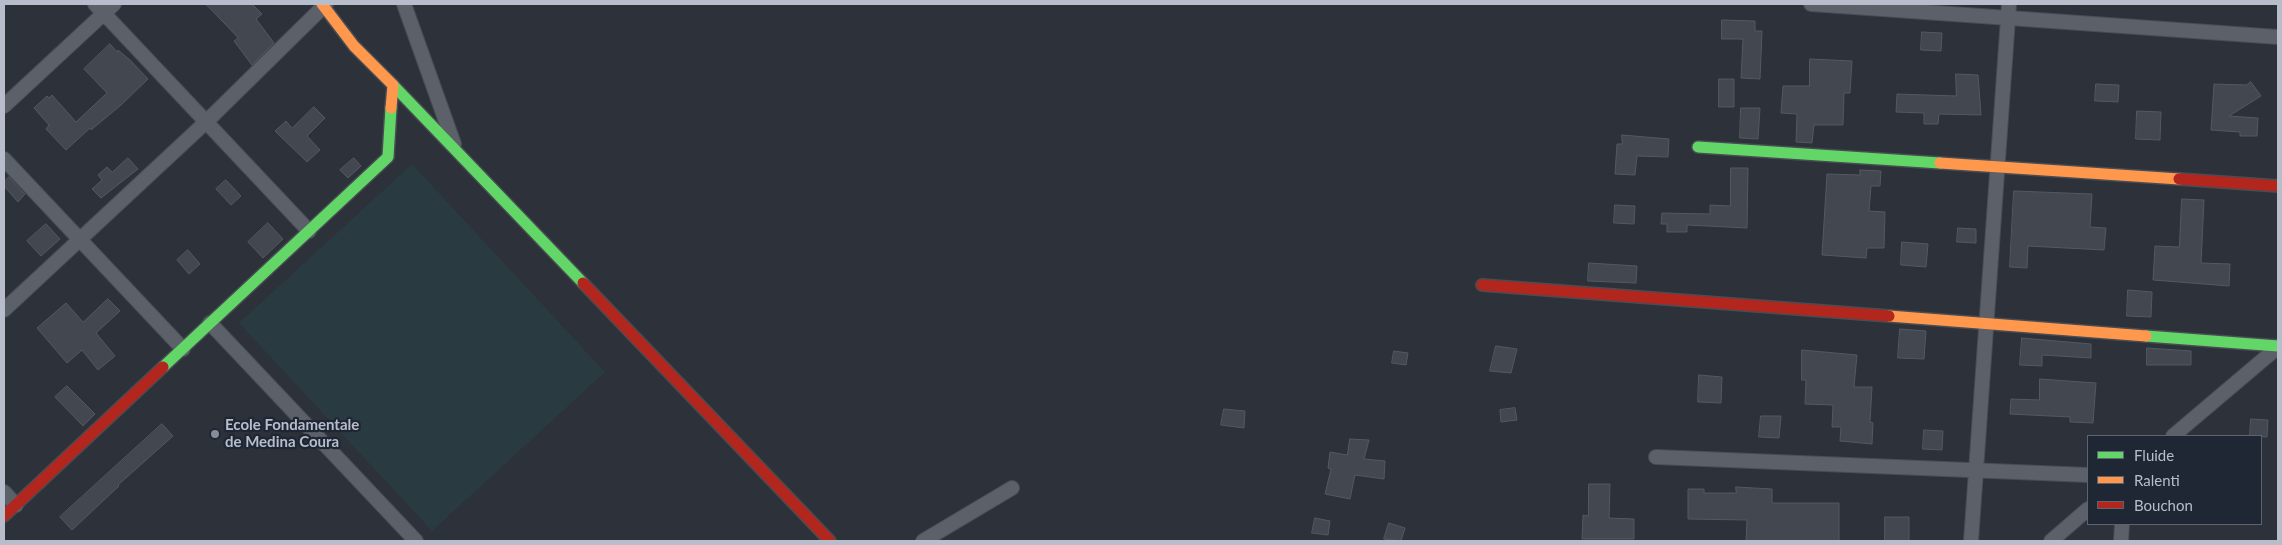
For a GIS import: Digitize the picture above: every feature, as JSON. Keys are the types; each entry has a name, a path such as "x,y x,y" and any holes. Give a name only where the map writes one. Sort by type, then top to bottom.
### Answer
{"street":[{"path":"404,4 456,151"},
{"path":"1812,4 2278,37"},
{"path":"1971,541 2009,4"},
{"path":"4,310 206,122 324,5 354,46 830,541"},
{"path":"4,106 104,7 206,122 309,231"},
{"path":"4,516 388,157 393,85"},
{"path":"1698,147 2278,186"},
{"path":"4,159 183,349"},
{"path":"1482,285 2278,346"},
{"path":"210,324 416,541"},
{"path":"2174,435 2278,346"},
{"path":"1656,457 2087,475"},
{"path":"923,541 1012,488"},
{"path":"4,492 16,505"},
{"path":"2051,541 2087,510"},
{"path":"2120,541 2122,525"}],"shaded area":[{"path":"412,164 605,372 432,531 239,323"}],"building":[{"path":"206,4 252,4 262,14 256,19 274,43 252,65 234,41 238,38"},
{"path":"1722,20 1755,21 1755,31 1762,31 1760,79 1741,78 1743,39 1722,39"},
{"path":"1922,32 1942,33 1941,51 1921,50"},
{"path":"110,44 117,52 118,50 130,60 148,79 121,105 91,130 90,128 66,150 46,129 49,125 34,108 47,96 49,98 52,95 76,122 107,93 84,69"},
{"path":"1810,59 1852,61 1850,93 1844,93 1843,125 1814,125 1812,143 1796,142 1797,114 1781,113 1783,86 1809,86"},
{"path":"1956,74 1978,75 1981,115 1939,114 1938,124 1924,124 1924,113 1896,112 1897,94 1956,96"},
{"path":"1719,79 1734,79 1734,107 1719,107"},
{"path":"2251,82 2261,96 2229,116 2258,118 2257,136 2240,136 2240,132 2211,130 2214,84 2246,85"},
{"path":"2096,84 2119,85 2118,102 2095,101"},
{"path":"314,107 325,118 307,136 320,150 307,162 275,131 286,121 292,128"},
{"path":"1741,108 1760,108 1758,139 1740,138"},
{"path":"2137,111 2161,112 2160,140 2136,139"},
{"path":"1622,135 1669,139 1668,157 1637,156 1635,175 1615,174 1617,144 1622,144"},
{"path":"128,158 138,169 101,198 92,189 102,180 98,175 107,167 112,172"},
{"path":"354,158 361,166 348,178 340,170"},
{"path":"1731,168 1748,168 1747,228 1687,225 1687,232 1667,232 1667,224 1661,224 1662,213 1710,214 1710,205 1730,206"},
{"path":"1860,170 1881,171 1880,186 1871,186 1869,211 1885,212 1884,248 1867,248 1866,258 1822,255 1827,174 1860,175"},
{"path":"9,177 25,194 18,202 4,186 4,182"},
{"path":"226,180 241,196 231,205 216,189"},
{"path":"2014,191 2092,194 2090,227 2106,228 2104,250 2028,246 2027,268 2010,267"},
{"path":"2182,199 2204,200 2201,263 2230,264 2229,286 2153,280 2155,246 2179,247"},
{"path":"1615,205 1635,206 1634,224 1614,223"},
{"path":"268,223 283,239 263,258 248,242"},
{"path":"46,224 60,239 41,256 27,241"},
{"path":"1958,228 1976,229 1976,243 1957,242"},
{"path":"1902,242 1928,244 1926,267 1901,265"},
{"path":"188,250 200,264 189,274 177,260"},
{"path":"1589,263 1637,266 1636,283 1588,281"},
{"path":"2128,290 2152,292 2151,317 2127,316"},
{"path":"108,299 120,311 96,333 115,356 98,370 82,350 67,363 37,328 66,303 83,322"},
{"path":"1900,329 1926,331 1924,359 1898,358"},
{"path":"2022,338 2091,344 2091,358 2042,355 2042,366 2020,365"},
{"path":"1496,346 1517,349 1511,373 1490,371"},
{"path":"2147,348 2191,351 2191,365 2147,365"},
{"path":"1802,350 1857,355 1854,387 1872,387 1870,422 1873,423 1872,444 1840,441 1841,427 1832,427 1833,405 1805,404 1806,380 1802,380"},
{"path":"1394,351 1408,353 1406,365 1392,363"},
{"path":"1699,375 1722,377 1721,403 1698,402"},
{"path":"2040,379 2096,383 2093,423 2070,422 2070,417 2010,414 2011,399 2039,400"},
{"path":"67,386 95,414 83,426 55,397"},
{"path":"1515,408 1517,420 1501,422 1500,410"},
{"path":"1224,409 1245,411 1244,428 1221,425"},
{"path":"1761,416 1781,416 1779,438 1759,437"},
{"path":"2251,419 2268,420 2267,437 2250,435"},
{"path":"162,424 173,436 118,485 72,530 60,517"},
{"path":"1924,430 1943,431 1942,450 1923,449"},
{"path":"1350,439 1369,440 1364,459 1385,461 1384,479 1355,475 1350,499 1325,494 1331,469 1328,468 1330,452 1347,455"},
{"path":"1589,484 1610,484 1609,518 1634,519 1634,539 1582,539 1583,515 1588,516"},
{"path":"1736,487 1772,489 1772,503 1839,503 1839,541 1746,541 1747,520 1688,519 1688,489 1704,489 1704,493 1736,493"},
{"path":"1885,517 1909,517 1909,541 1885,541"},
{"path":"1315,518 1330,521 1328,535 1312,533"},
{"path":"1389,523 1405,528 1401,541 1384,539"}],"traffic: fast":[{"path":"393,85 583,283"},
{"path":"163,367 388,157 391,108"},
{"path":"1698,147 1940,163"},
{"path":"2146,336 2278,346"}],"traffic: slow":[{"path":"322,4 354,46 393,85 391,108"},
{"path":"1940,163 2179,179"},
{"path":"1889,316 2146,336"}],"traffic: jam":[{"path":"2179,179 2278,186"},
{"path":"583,283 830,541"},
{"path":"1482,285 1889,316"},
{"path":"4,516 163,367"}],"place":[{"name":"Ecole Fondamentale de Medina Coura","path":"215,434"}]}
